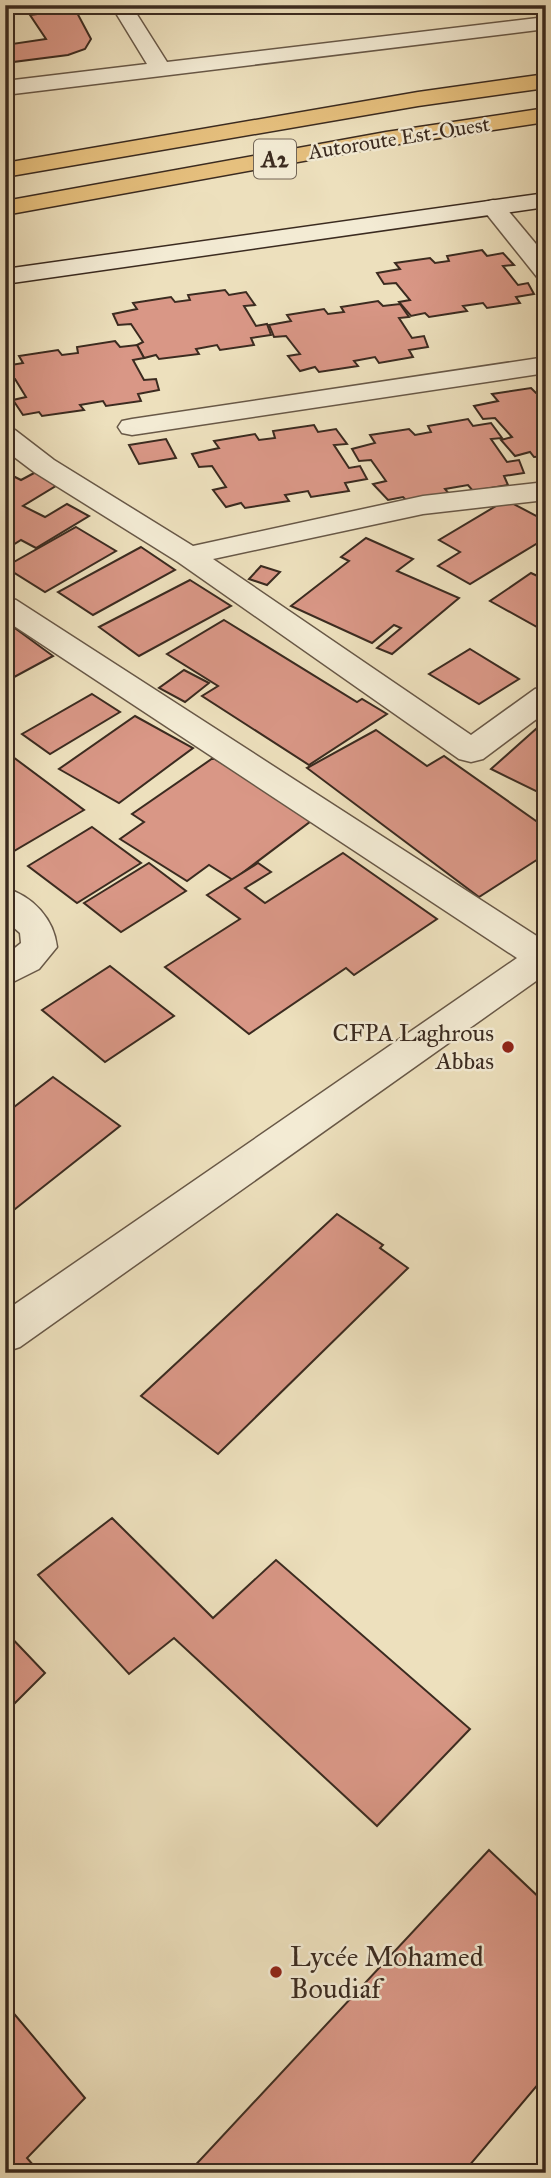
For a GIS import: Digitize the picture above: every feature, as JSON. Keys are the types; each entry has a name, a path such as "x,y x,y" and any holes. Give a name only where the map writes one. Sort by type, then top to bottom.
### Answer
{"highway":[{"name":"Autoroute Est-Ouest","path":"5,170 418,99 546,81"},
{"name":"Autoroute Est-Ouest","path":"5,208 386,139 546,115"}],"street":[{"path":"121,5 161,69"},
{"path":"5,88 546,23"},
{"path":"5,97 56,82"},
{"path":"5,277 546,200"},
{"path":"493,207 546,272"},
{"path":"132,428 546,365"},
{"path":"5,436 44,466 188,556 471,751 546,696"},
{"path":"188,556 423,505 546,491"},
{"path":"5,606 542,958 5,1334"},
{"path":"5,900 37,928 39,947 26,960 5,973"}],"building":[{"path":"75,9 91,39 85,49 68,55 5,63 5,45 46,39 30,15"},
{"path":"482,250 487,256 503,253 514,265 503,266 518,285 528,283 534,294 516,297 520,303 487,308 483,303 463,306 467,311 429,317 425,313 411,316 399,302 410,300 396,283 384,284 377,273 400,269 395,263 430,258 435,263 449,261 447,256"},
{"path":"225,290 229,295 246,292 255,305 244,306 256,326 267,324 271,335 251,338 254,345 220,350 217,345 196,349 199,354 159,359 156,355 144,358 137,345 143,342 131,324 118,325 113,314 137,309 133,303 171,297 175,302 190,300 188,295"},
{"path":"378,301 383,306 400,304 409,317 399,318 412,338 424,336 428,347 409,350 413,357 379,363 375,357 354,361 358,366 319,372 315,367 300,371 288,356 300,354 286,336 274,337 269,325 291,321 287,315 324,309 328,314 344,312 341,307"},
{"path":"115,341 120,347 137,345 144,358 133,360 144,380 156,379 159,390 138,394 141,401 106,406 103,401 80,405 84,410 42,416 39,412 23,415 13,400 26,397 15,379 5,379 5,366 23,363 19,356 58,350 62,355 78,353 77,347"},
{"path":"531,388 536,393 546,392 546,456 534,457 530,452 515,456 501,440 512,437 495,418 483,419 474,406 498,401 492,394"},
{"path":"468,419 473,426 491,423 502,438 491,439 507,462 519,460 524,473 504,476 508,485 473,491 468,485 445,489 450,495 408,502 403,497 388,500 373,484 386,481 371,460 359,461 352,449 375,443 370,435 409,429 415,435 431,432 428,426"},
{"path":"314,425 318,432 336,429 347,444 334,445 349,468 360,466 367,479 345,483 349,491 311,497 308,491 285,495 289,501 245,508 241,503 226,507 213,490 226,487 212,466 199,467 192,454 219,448 214,441 255,434 259,440 275,438 273,431"},
{"path":"166,439 176,458 139,464 129,445"},
{"path":"5,472 21,480 36,472 59,484 23,506 45,517 67,504 89,516 36,548 21,540 5,550"},
{"path":"506,500 546,521 546,538 470,584 438,566 460,552 439,540"},
{"path":"76,527 116,551 45,592 5,567"},
{"path":"366,538 413,559 397,571 459,598 392,654 377,648 401,628 394,625 372,643 291,606 349,561 341,557"},
{"path":"141,547 175,570 93,615 58,592"},
{"path":"261,566 280,572 267,585 249,579"},
{"path":"531,573 546,580 546,632 490,601"},
{"path":"190,580 231,606 139,656 99,627"},
{"path":"224,620 357,702 362,699 387,714 309,765 202,696 218,686 167,654"},
{"path":"12,626 53,656 5,682 5,630"},
{"path":"470,649 519,679 479,704 429,674"},
{"path":"184,670 209,683 185,702 159,688"},
{"path":"92,694 120,712 50,754 22,734"},
{"path":"135,716 193,748 119,803 59,769"},
{"path":"546,720 546,796 491,769"},
{"path":"376,730 427,766 444,756 546,828 546,854 479,897 307,768"},
{"path":"5,751 84,810 14,851 5,844"},
{"path":"213,758 315,818 233,880 209,865 187,881 120,839 144,822 132,814"},
{"path":"92,827 141,863 77,903 28,866"},
{"path":"343,853 437,919 354,975 346,968 249,1034 165,967 240,919 207,895 258,863 271,872 245,888 265,903"},
{"path":"149,863 186,891 121,932 84,903"},
{"path":"110,966 174,1016 105,1062 42,1010"},
{"path":"53,1077 120,1126 5,1217 5,1114"},
{"path":"337,1214 383,1245 380,1248 408,1268 218,1454 141,1396"},
{"path":"112,1518 213,1618 276,1560 470,1729 377,1826 174,1638 129,1674 38,1575"},
{"path":"5,1631 45,1673 5,1713"},
{"path":"489,1850 546,1904 546,2075 463,2173 188,2173"},
{"path":"5,2003 85,2098 27,2158 40,2173 5,2173"}],"place":[{"name":"CFPA Laghrous Abbas","path":"508,1047"},
{"name":"Lycée Mohamed Boudiaf","path":"276,1972"}]}
